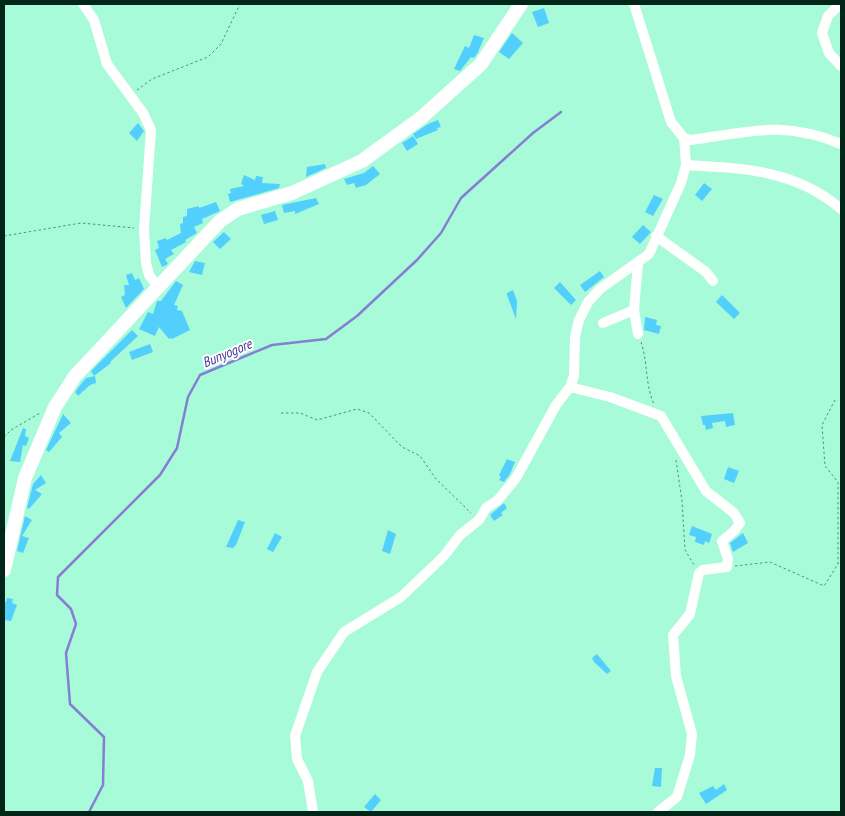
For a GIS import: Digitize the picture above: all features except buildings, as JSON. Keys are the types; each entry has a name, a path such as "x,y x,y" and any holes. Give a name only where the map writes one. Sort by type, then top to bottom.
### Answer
{"main road":[{"path":"4,570 24,478 54,407 74,376 220,221 238,209 292,193 362,161 421,118 482,64 521,4"}],"street":[{"path":"83,4 94,20 107,64 143,113 150,130 144,230 146,262 149,275 158,287"},
{"path":"313,812 308,781 297,759 295,736 317,672 344,632 401,597 444,556 460,535 479,520 486,508 498,500 516,478 556,405 570,387 574,376 575,337 578,320 588,302 600,289 649,254 681,183 686,165 684,138 671,122 634,4"},
{"path":"840,4 828,16 822,33 829,53 841,66"},
{"path":"684,138 691,140 777,128 813,135 841,144"},
{"path":"686,165 761,172 791,178 812,188 841,209"},
{"path":"656,236 706,272 713,281"},
{"path":"638,262 634,310 638,334"},
{"path":"604,323 634,310"},
{"path":"570,387 610,398 661,416 706,491 734,513 740,523 722,541 728,559 727,567 703,570 699,573 690,614 673,635 676,676 692,734 690,755 677,797 658,812"}],"path":[{"path":"130,95 152,79 208,57 221,44 240,4"},
{"path":"4,236 81,223 144,230"},
{"path":"638,334 646,354 650,396 661,416"},
{"path":"727,567 770,562 824,586 838,564 838,482 825,466 822,425 835,400"},
{"path":"4,437 32,417 54,407"},
{"path":"281,414 300,414 317,420 357,409 369,413 402,447 420,456 436,479 479,520"},
{"path":"675,454 682,500 685,550 699,573"}],"waterway":[{"name":"Bunyogore","path":"89,812 103,785 104,737 70,704 66,653 76,624 71,609 57,595 58,577 160,475 177,448 188,397 200,375 272,345 326,339 357,316 417,260 441,233 461,198 533,133 561,112"}]}
